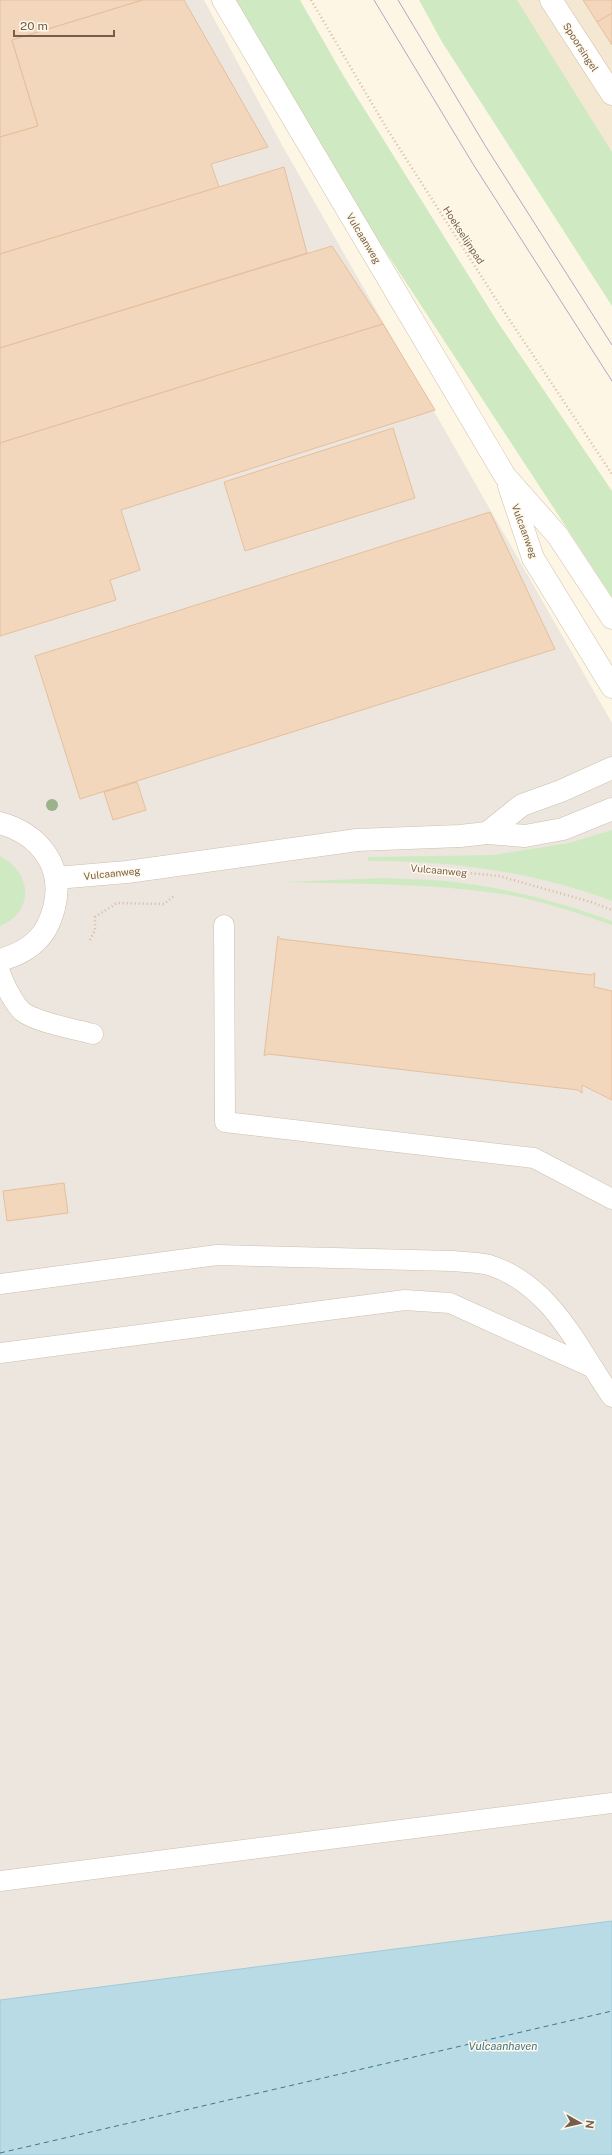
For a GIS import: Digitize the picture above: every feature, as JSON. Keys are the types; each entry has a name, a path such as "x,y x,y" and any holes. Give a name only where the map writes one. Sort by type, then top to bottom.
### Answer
{"street":[{"name":"Vulcaanweg","path":"223,0 505,476 558,536 612,618"},
{"name":"Spoorsingel","path":"550,0 612,94"},
{"name":"Vulcaanweg","path":"505,476 533,558 612,687"},
{"path":"487,833 522,805 561,791 612,768"},
{"name":"Vulcaanweg","path":"56,878 127,872 357,840 460,836 487,833 524,836 563,829 612,809"},
{"path":"0,823 15,828 30,836 42,848 50,862 56,878 57,897 51,920 38,940 18,954 0,960"}],"lane":[{"path":"224,925 225,1122 534,1158 612,1199"},
{"path":"0,972 4,983 22,1012 46,1021 93,1034"},
{"path":"0,1284 217,1255 452,1261 489,1265 527,1283 560,1317 612,1397"},
{"path":"0,1353 405,1300 450,1303 592,1367"},
{"path":"0,1881 612,1803"}],"path":[{"name":"Hoekselijnpad","path":"311,0 387,129 501,307 612,474"},
{"name":"Vulcaanweg","path":"418,868 499,876 591,902 612,910"},
{"path":"90,940 96,930 95,922"}],"shaded area":[{"path":"0,0 204,0 282,145 612,723 612,2155 0,2155"},
{"path":"495,0 612,0 612,177"}],"green space":[{"path":"235,0 300,0 343,75 497,321 612,491 612,597 350,197"},
{"path":"419,0 517,0 612,152 612,306 442,42"},
{"path":"612,830 612,901 552,882 492,870 430,863 368,861 368,857 493,855 569,843"},
{"path":"0,856 11,863 18,872 23,881 25,892 24,902 19,911 11,920 0,926"},
{"path":"382,878 446,881 509,891 571,907 612,921 612,925 569,910 540,902 495,893 442,887 283,882"}],"water":[{"name":"Vulcaanhaven","path":"612,1921 612,2155 0,2155 0,2000"}],"building":[{"path":"0,0 143,0 12,40 38,126 0,137"},
{"path":"143,0 184,0 268,147 211,164 219,187 0,254 0,137 38,126 12,40"},
{"path":"583,0 612,0 612,13 597,22"},
{"path":"612,13 612,45 597,22"},
{"path":"284,167 307,253 0,348 0,254"},
{"path":"332,246 383,324 0,443 0,348"},
{"path":"383,324 435,410 121,510 140,570 110,580 116,600 0,636 0,443"},
{"path":"393,428 415,498 245,551 224,482"},
{"path":"490,512 555,649 80,799 35,656"},
{"path":"137,782 146,810 113,820 104,792"},
{"path":"278,936 281,939 591,975 595,973 594,987 612,991 612,1100 582,1085 582,1093 578,1090 268,1054 264,1056"},
{"path":"64,1183 68,1213 7,1221 3,1191"}],"ferry route":[{"path":"0,2153 612,2011"}],"tram line":[{"path":"374,0 473,164 612,381"},
{"path":"398,0 486,147 612,345"}]}
